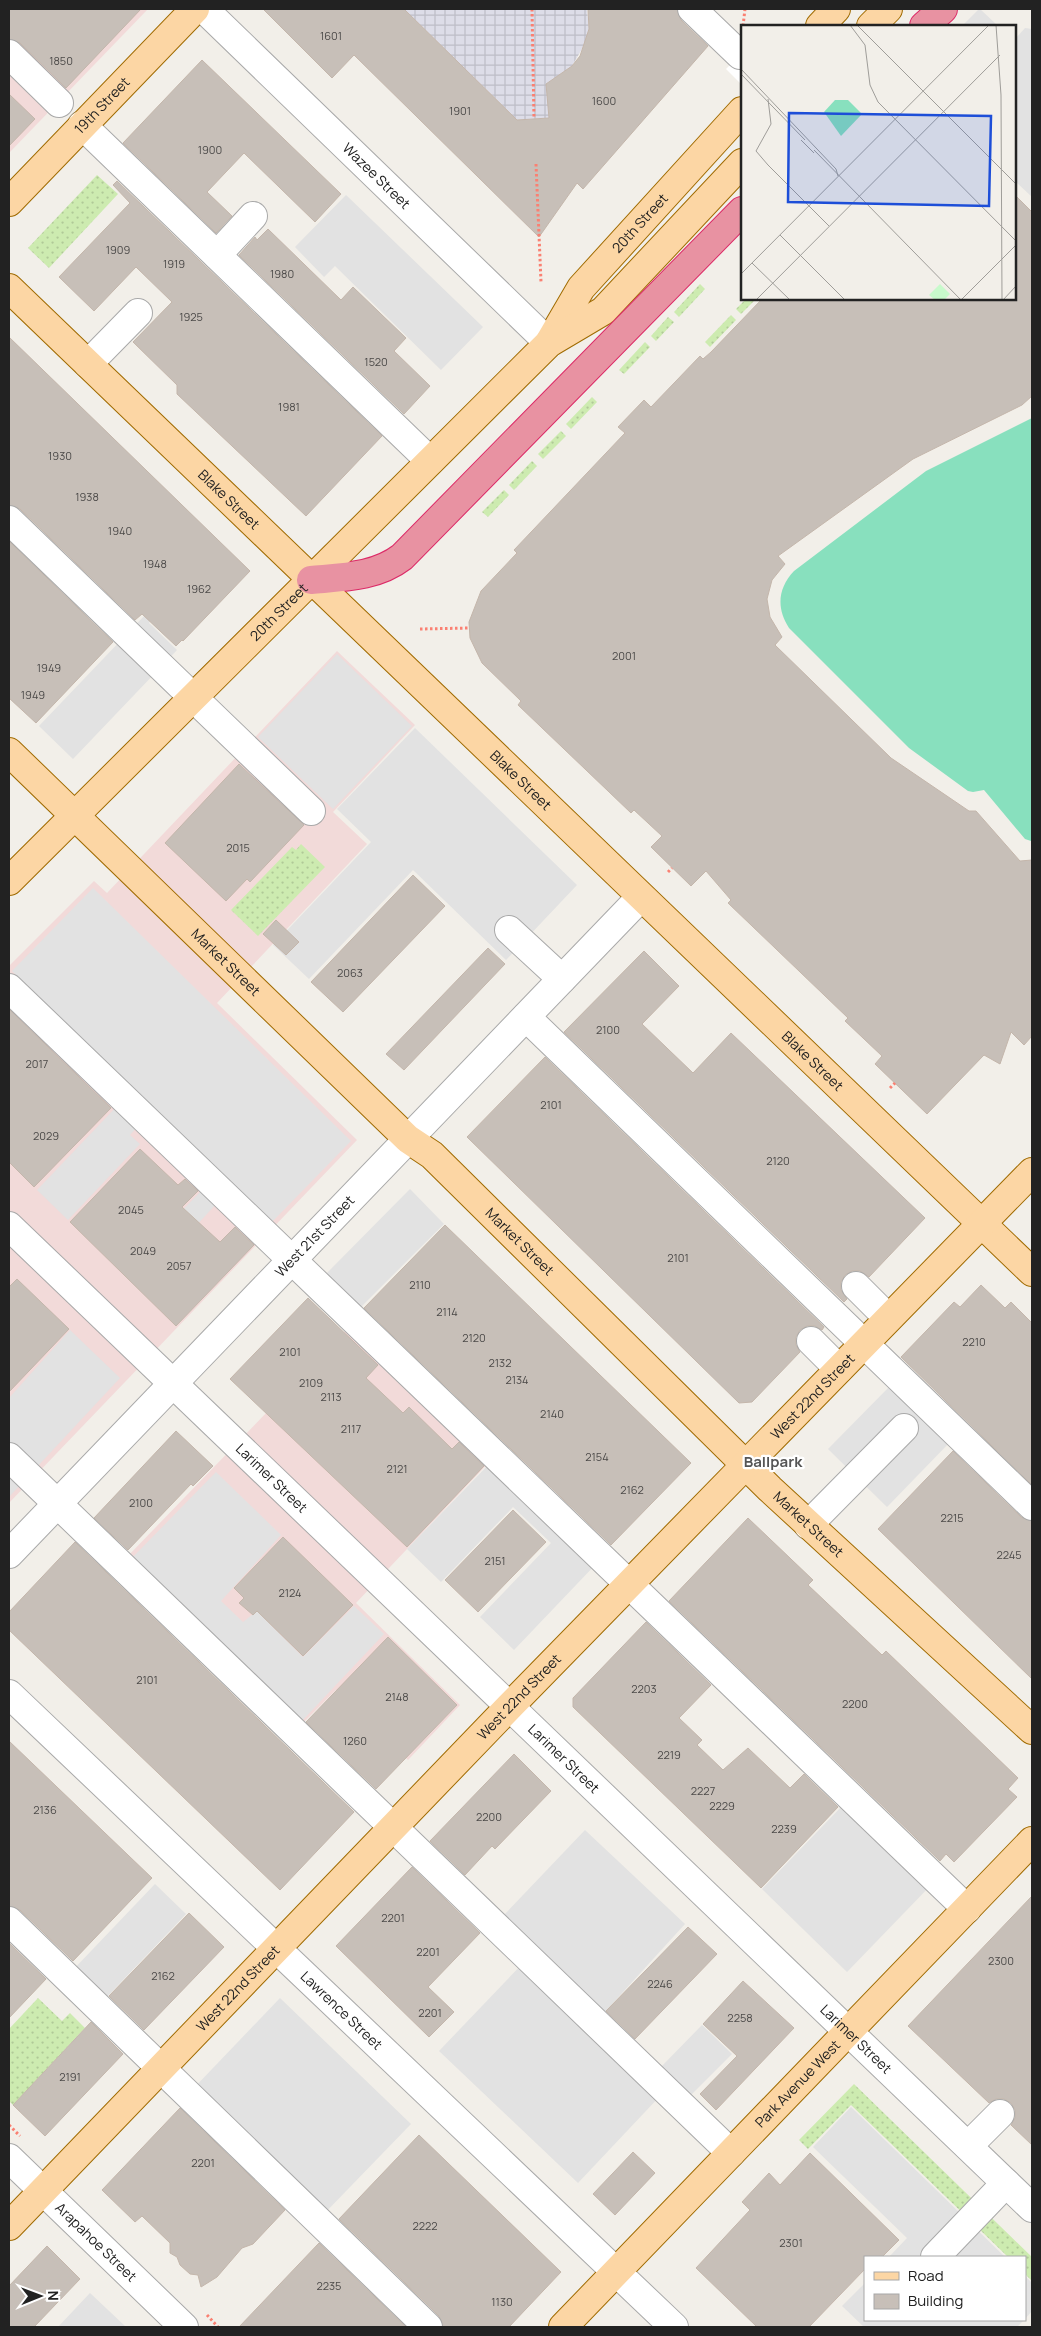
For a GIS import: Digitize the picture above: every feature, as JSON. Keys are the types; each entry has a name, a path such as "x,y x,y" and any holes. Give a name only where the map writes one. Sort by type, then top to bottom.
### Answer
{"highway":[{"path":"925,25 942,9"},
{"path":"311,580 362,575 382,569 402,557 741,212"}],"main road":[{"name":"19th Street","path":"9,202 82,124 195,9"},
{"path":"821,25 836,9"},
{"path":"872,25 888,9"},
{"name":"20th Street","path":"549,343 581,288 741,112"},
{"name":"20th Street","path":"9,881 549,343 603,311 741,164"},
{"name":"Blake Street","path":"9,288 1032,1272"},
{"name":"Market Street","path":"9,752 408,1139 432,1154 745,1465 1032,1730"},
{"name":"West 22nd Street","path":"9,2226 508,1707 1032,1172"},
{"name":"Park Avenue West","path":"564,2327 1032,1842"}],"street":[{"name":"Wazee Street","path":"204,9 549,343"},
{"path":"692,9 740,55"},
{"path":"9,54 60,103"},
{"path":"82,124 430,461"},
{"path":"217,255 253,216"},
{"path":"88,364 138,313"},
{"path":"9,520 311,811"},
{"name":"West 21st Street","path":"9,1554 641,897"},
{"path":"509,930 562,979"},
{"path":"9,988 966,1909"},
{"path":"526,1018 1032,1506"},
{"name":"Larimer Street","path":"9,1226 1032,2208"},
{"path":"856,1286 888,1318"},
{"path":"811,1341 839,1369"},
{"path":"808,1525 904,1428"},
{"path":"9,1457 732,2152"},
{"name":"Lawrence Street","path":"9,1694 674,2327"},
{"path":"9,1921 428,2327"},
{"path":"968,2146 1000,2114"},
{"name":"Arapahoe Street","path":"9,2158 184,2327"},
{"path":"936,2256 1006,2183"}],"path":[{"path":"532,9 534,119"},
{"path":"743,25 745,9"},
{"path":"536,164 542,282"},
{"path":"420,629 470,628"},
{"path":"668,872 672,868"},
{"path":"890,1088 895,1083"}],"shaded area":[{"path":"9,9 148,9 9,153"},
{"path":"404,9 587,9 589,29 586,42 572,66 547,84 549,118 517,120"},
{"path":"980,9 997,25 963,25"},
{"path":"1025,28 1032,29 1032,197 1016,182 1016,38"},
{"path":"346,195 483,327 441,370 335,266 324,277 295,247"},
{"path":"147,613 152,619 149,623 177,650 73,759 39,726"},
{"path":"337,651 415,725 333,812 367,844 217,1003 357,1140 9,1503 9,966 94,881 107,893"},
{"path":"337,654 412,726 333,809 258,737"},
{"path":"415,728 577,885 506,960 413,870 309,979 273,945 371,842 337,809"},
{"path":"93,888 351,1141 270,1224 12,971"},
{"path":"120,1103 141,1123 130,1135 140,1144 68,1220 37,1190"},
{"path":"205,1187 219,1201 181,1242 166,1227"},
{"path":"410,1189 444,1224 358,1310 324,1276"},
{"path":"353,1323 493,1458 356,1603 460,1705 408,1760 336,1690 300,1726 127,1557"},
{"path":"70,1330 120,1378 9,1497 9,1398"},
{"path":"893,1383 951,1441 887,1507 828,1449"},
{"path":"492,1461 597,1563 514,1650 480,1617 551,1543 513,1507 441,1582 407,1549"},
{"path":"216,1472 281,1535 221,1601 243,1622 257,1611 303,1657 354,1606 384,1634 301,1722 131,1559"},
{"path":"847,1801 932,1884 847,1972 762,1889"},
{"path":"585,1830 685,1924 603,2014 503,1916"},
{"path":"155,1884 186,1914 103,2001 72,1971"},
{"path":"525,1961 661,2095 578,2183 439,2051"},
{"path":"280,1998 411,2124 321,2217 191,2091"},
{"path":"702,2025 732,2054 690,2096 661,2067"},
{"path":"851,2107 1004,2256 890,2256 907,2238 813,2147"},
{"path":"1026,2277 1032,2283 1032,2311 1026,2318"},
{"path":"864,2284 864,2321 1023,2321 1017,2327 864,2327 842,2306"},
{"path":"90,2293 126,2327 58,2327"}],"green space":[{"path":"97,175 118,194 49,268 28,248"},
{"path":"700,284 705,289 679,317 674,312"},
{"path":"745,300 755,300 741,314 736,309"},
{"path":"731,315 736,320 710,347 705,342"},
{"path":"668,317 674,322 656,341 651,336"},
{"path":"645,342 650,347 624,374 619,370"},
{"path":"592,397 597,402 571,429 566,424"},
{"path":"1032,418 1031,841 1025,839 984,790 968,791 909,748 789,628 782,613 781,598 785,584 794,571 926,471"},
{"path":"561,431 566,436 543,459 538,454"},
{"path":"532,461 537,466 514,490 509,485"},
{"path":"504,490 509,495 488,517 482,512"},
{"path":"301,844 325,867 258,936 231,910 292,847 296,850"},
{"path":"38,1998 62,2021 70,2013 85,2028 13,2105 9,2101 9,2029"},
{"path":"854,2084 1032,2257 1032,2281 1026,2275 1026,2256 1007,2256 851,2105 808,2149 799,2140"}],"pier":[{"path":"741,54 741,84 726,69"}],"building":[{"path":"9,9 141,9 66,88 20,43 9,39"},
{"path":"263,9 404,9 517,120 549,118 546,84 572,66 580,56 589,29 588,9 677,9 681,20 708,46 583,189 577,183 539,237 354,55 332,78"},
{"path":"202,60 341,194 315,222 244,153 207,192 232,216 216,233 123,143"},
{"path":"9,94 35,119 9,146"},
{"path":"117,181 382,436 306,516 177,394 177,385 133,342 172,302 136,267 94,311 59,277 130,203 113,185"},
{"path":"1016,196 1032,212 1032,396 1022,405 913,459 778,556 785,564 772,580 767,599 770,617 782,637 775,645 891,758 969,811 976,811 1020,861 1032,860 1032,1036 1024,1045 1011,1032 1000,1064 984,1055 927,1114 875,1064 882,1056 845,1021 848,1018 728,903 731,900 706,871 691,886 651,847 662,836 634,810 631,813 518,705 521,701 482,663 470,638 469,622 481,591 517,553 514,550 625,433 618,427 644,400 651,407 700,356 703,359 761,300 1016,300"},
{"path":"268,229 341,300 353,287 406,338 394,351 430,386 404,414 239,255 255,237 257,240"},
{"path":"9,337 250,571 176,646 142,614 135,620 20,509 9,505"},
{"path":"9,541 113,642 36,723 9,698"},
{"path":"239,764 304,825 250,882 247,879 226,901 165,843"},
{"path":"413,875 445,906 343,1012 311,982"},
{"path":"276,920 299,942 286,955 263,934"},
{"path":"488,948 505,964 404,1070 386,1054"},
{"path":"644,951 679,986 642,1024 693,1073 731,1033 925,1218 869,1277 860,1271 852,1271 845,1275 841,1282 841,1290 847,1299 844,1302 564,1032"},
{"path":"9,1009 111,1108 34,1187 9,1162"},
{"path":"545,1057 824,1327 822,1330 815,1326 807,1326 800,1330 796,1337 796,1345 800,1352 752,1402 739,1403 467,1137"},
{"path":"140,1149 178,1185 185,1179 198,1191 182,1207 220,1242 235,1227 254,1245 176,1326 70,1222"},
{"path":"445,1225 691,1463 611,1545 364,1308"},
{"path":"17,1279 69,1329 9,1392 9,1287"},
{"path":"981,1285 1005,1308 1011,1302 1032,1323 1032,1485 901,1357 954,1302 960,1307"},
{"path":"308,1298 378,1365 366,1378 403,1413 409,1407 452,1449 459,1442 484,1466 407,1547 230,1379"},
{"path":"176,1431 213,1466 193,1486 191,1484 128,1550 94,1518"},
{"path":"953,1451 1021,1517 1032,1521 1032,1679 878,1529"},
{"path":"513,1510 546,1542 478,1612 445,1580"},
{"path":"748,1518 813,1580 808,1585 882,1655 886,1651 1018,1778 1008,1789 1017,1797 954,1862 946,1854 940,1861 669,1601"},
{"path":"283,1537 353,1605 303,1656 257,1611 253,1615 239,1603 244,1598 234,1588"},
{"path":"75,1542 354,1812 280,1890 9,1630 9,1612"},
{"path":"646,1622 711,1685 679,1718 702,1740 697,1745 723,1770 748,1748 790,1788 804,1774 838,1807 761,1888 573,1707 573,1698"},
{"path":"388,1637 457,1705 376,1789 306,1722"},
{"path":"9,1741 152,1878 73,1961 20,1910 9,1906"},
{"path":"514,1754 551,1791 495,1849 492,1846 465,1875 430,1841"},
{"path":"412,1867 480,1933 428,1987 454,2012 429,2037 336,1946"},
{"path":"1032,1896 1032,2145 1011,2125 1015,2118 1015,2110 1011,2103 1004,2099 996,2099 989,2103 908,2026"},
{"path":"189,1913 224,1947 144,2030 109,1996"},
{"path":"688,1927 717,1954 635,2039 606,2011"},
{"path":"9,1943 46,1979 9,2018"},
{"path":"743,1981 794,2028 716,2110 700,2094 737,2056 703,2024"},
{"path":"91,2022 123,2054 45,2136 13,2105"},
{"path":"180,2108 285,2210 253,2244 242,2248 217,2277 201,2287 198,2275 190,2274 180,2265 177,2257 170,2253 170,2243 142,2216 135,2222 102,2190"},
{"path":"419,2135 561,2272 509,2327 443,2327 439,2316 339,2219"},
{"path":"633,2152 655,2173 615,2215 593,2194"},
{"path":"810,2153 899,2240 883,2256 864,2256 864,2270 809,2327 757,2327 696,2268 750,2210 742,2202 769,2173 780,2185"},
{"path":"319,2243 406,2327 239,2327"},
{"path":"47,2246 80,2279 34,2327 9,2327 9,2286"}],"district":[{"name":"Ballpark","path":"773,1462"}]}
